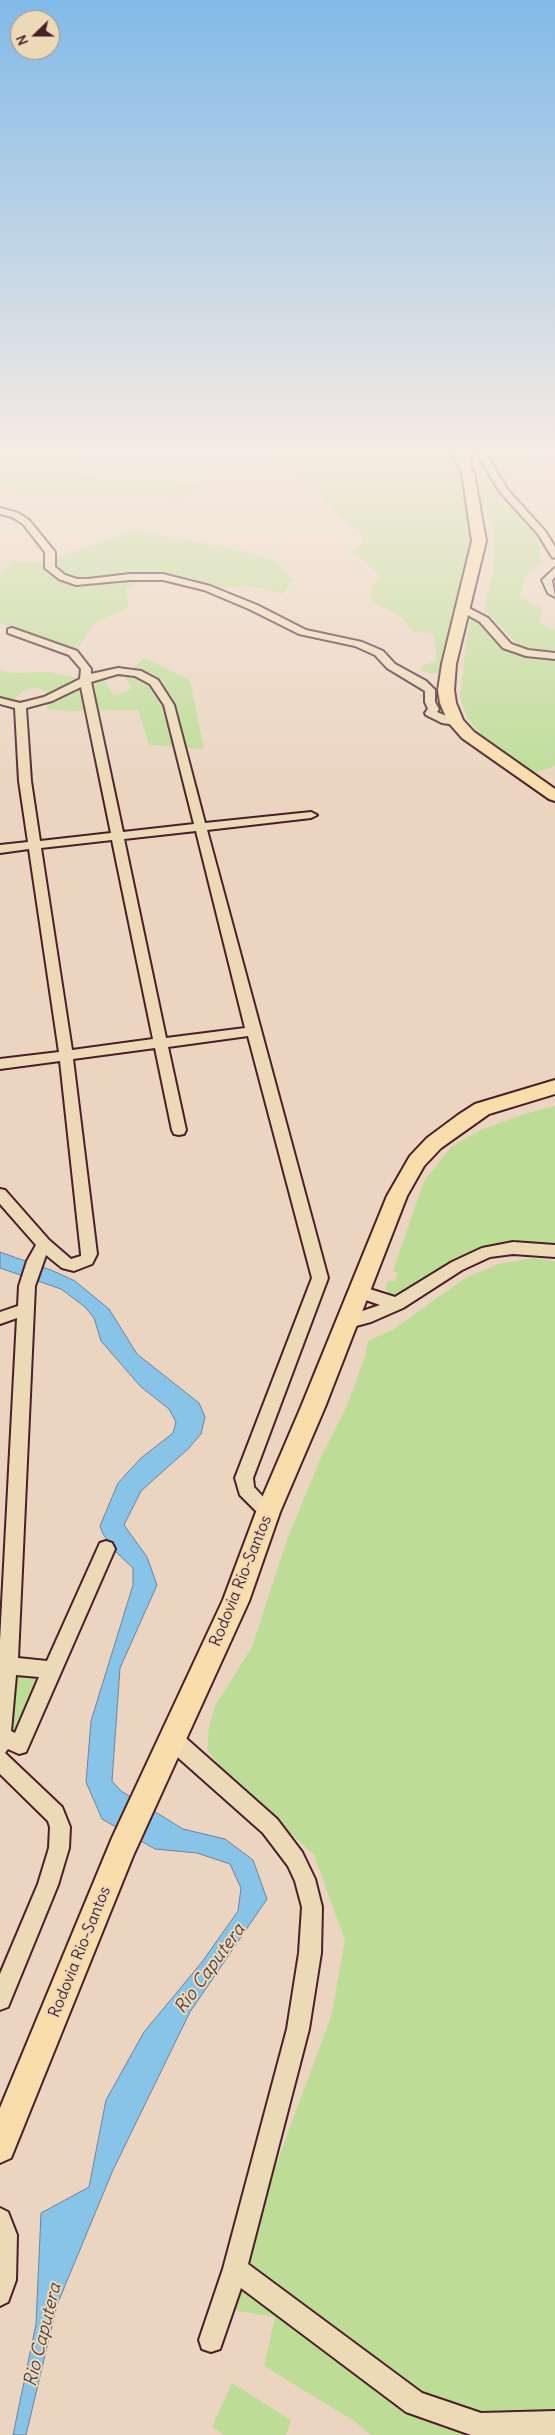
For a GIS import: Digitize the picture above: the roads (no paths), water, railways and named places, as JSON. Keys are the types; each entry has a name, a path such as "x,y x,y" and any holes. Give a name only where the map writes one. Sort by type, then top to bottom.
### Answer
{"highway":[{"path":"474,564 449,664 446,690 448,703 456,722 468,735 555,796"},
{"name":"Rodovia Rio-Santos","path":"0,2147 9,2100 156,1770 236,1601 268,1512 313,1408 397,1196 417,1161 434,1143 482,1110 555,1087"}],"street":[{"path":"50,564 50,568 62,577 76,582 130,577 163,577 206,588 253,607 303,632 367,647 383,657 391,666 425,686 431,694 430,702 434,709 430,713 442,720 456,722"},
{"path":"555,571 547,580 551,591 555,594"},
{"path":"463,608 484,620 508,646 526,653 555,656"},
{"path":"12,630 73,653 86,669 85,681 179,1130"},
{"path":"0,701 20,706 48,699 105,672 127,671 145,677 161,690 169,705 253,1032 320,1278 244,1478 246,1490 268,1512"},
{"path":"431,694 446,690"},
{"path":"0,1194 44,1244 67,1264 81,1264 87,1260 89,1254 66,1056 25,781 20,706"},
{"path":"0,849 311,815"},
{"path":"0,1064 253,1032"},
{"path":"44,1244 35,1261 27,1286 8,1666 1,1741 19,1745 106,1549"},
{"path":"346,1322 366,1318 397,1304 457,1266 487,1252 513,1248 555,1251"},
{"path":"360,1292 397,1304"},
{"path":"0,1318 27,1309"},
{"path":"8,1666 53,1670"},
{"path":"172,1739 270,1826 295,1859 305,1879 312,1907 310,1953 298,2029 235,2269 211,2340"},
{"path":"0,1761 51,1809 60,1827 59,1848 48,1884 0,1999"},
{"path":"0,2220 5,2235 4,2280 0,2294"},
{"path":"235,2269 416,2403 480,2426 555,2423"}],"water":[{"name":"Rio Caputera","path":"0,1252 51,1270 75,1281 109,1309 137,1354 199,1403 205,1417 201,1434 189,1448 141,1491 124,1525 147,1557 157,1585 120,1668 112,1781 121,1791 183,1829 225,1839 253,1860 267,1899 190,2012 113,2170 57,2305 26,2435 13,2435 36,2324 41,2213 89,2187 106,2100 144,2032 202,1962 238,1911 241,1888 230,1864 197,1853 155,1849 102,1819 86,1782 91,1721 133,1585 133,1568 116,1552 103,1534 100,1526 118,1483 141,1458 173,1433 176,1422 169,1409 141,1387 101,1341 94,1318 85,1307 61,1289 0,1268"}]}
